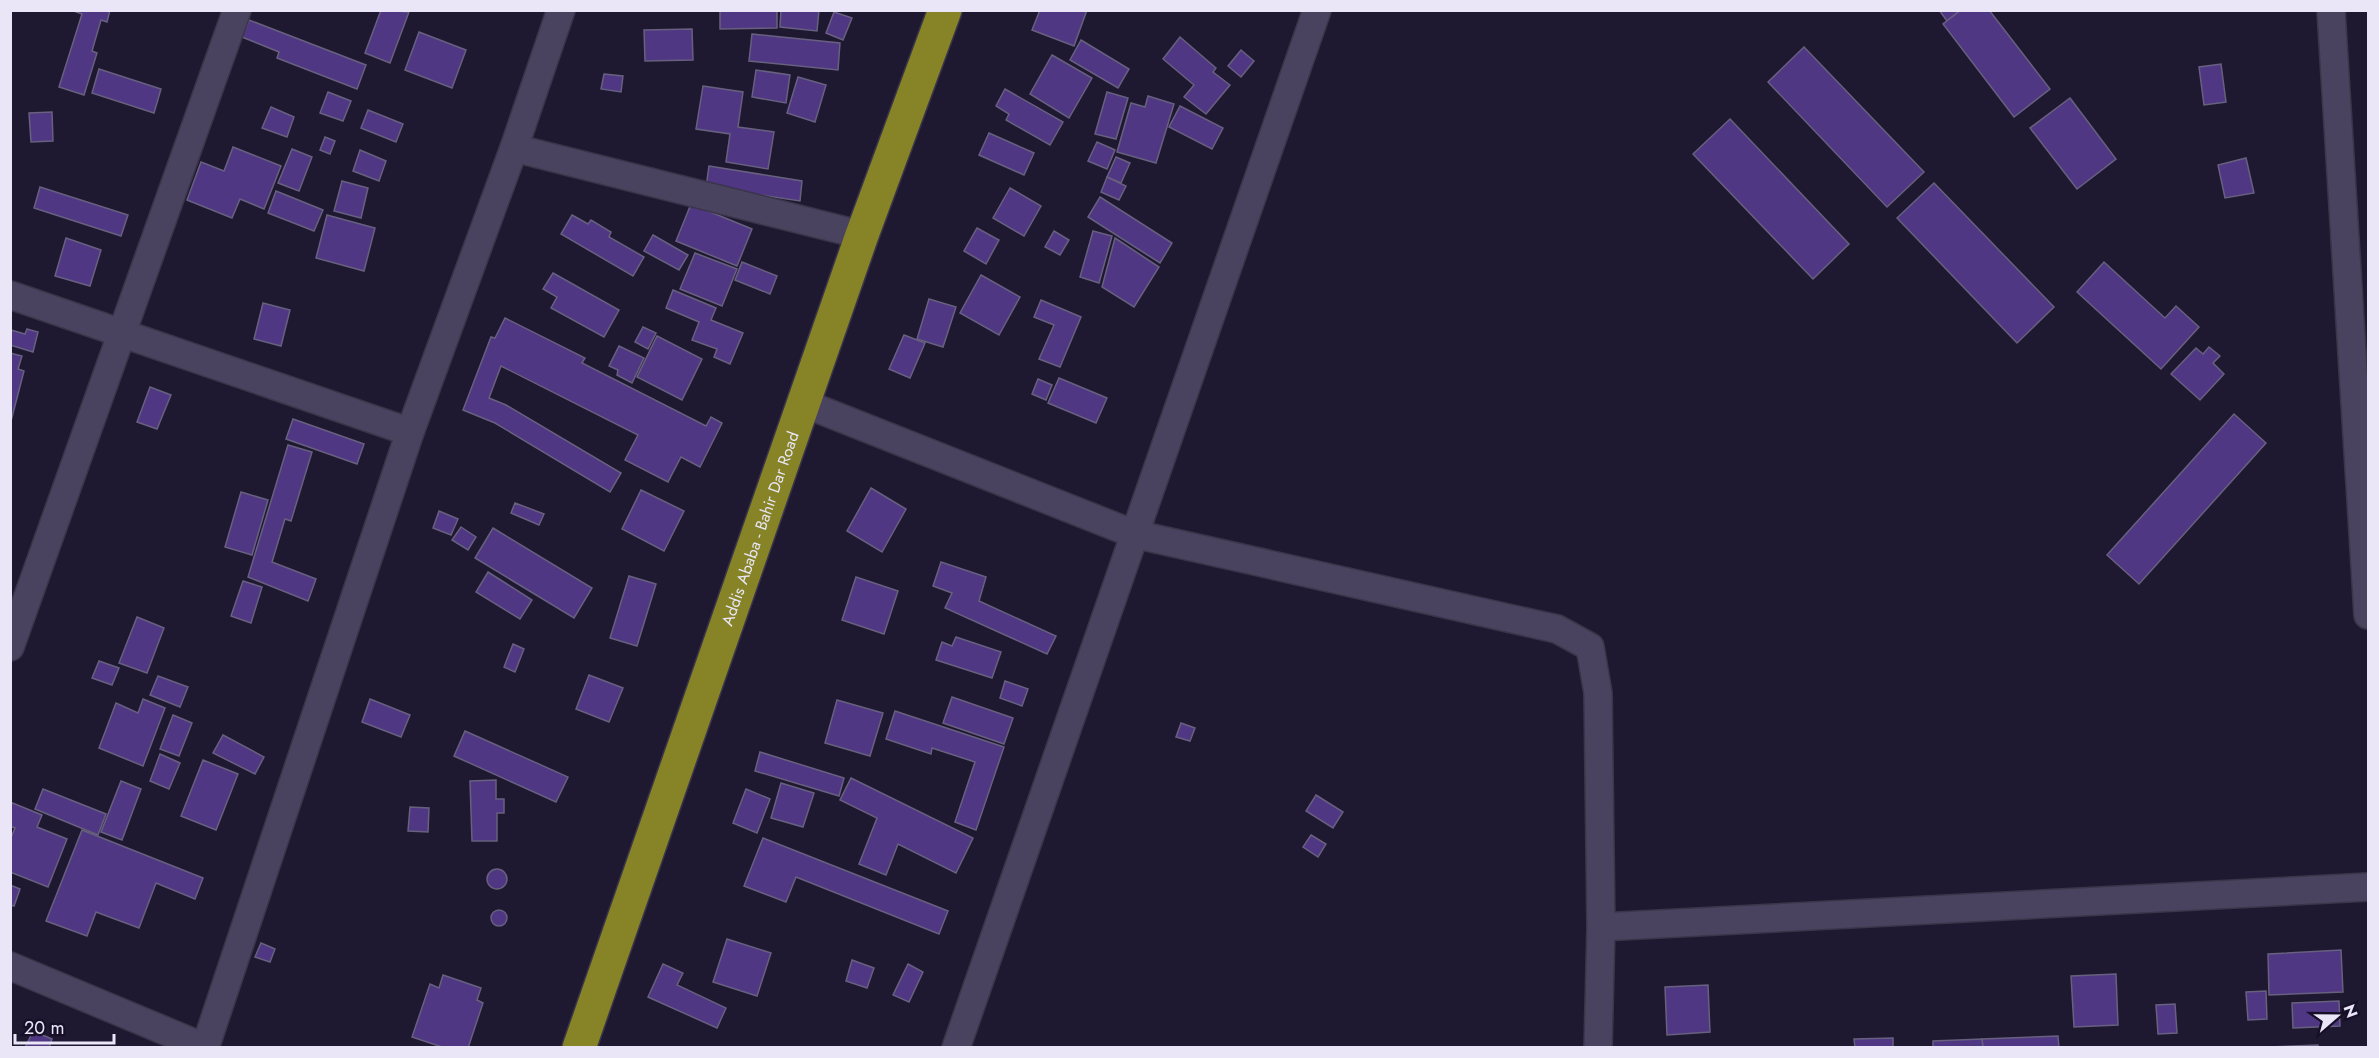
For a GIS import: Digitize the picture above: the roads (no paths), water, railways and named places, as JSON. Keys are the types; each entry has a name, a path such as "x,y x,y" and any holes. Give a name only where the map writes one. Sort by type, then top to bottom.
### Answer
{"highway":[{"name":"Addis Ababa - Bahir Dar Road","path":"579,1047 862,235 945,10"}],"street":[{"path":"10,647 237,10"},
{"path":"10,966 205,1047 410,432 514,148 561,10"},
{"path":"956,1047 1317,10"},
{"path":"2331,10 2359,307 2368,615"},
{"path":"514,148 862,235"},
{"path":"10,295 410,432"},
{"path":"803,403 1134,534 1557,629 1590,647 1598,693 1601,927 1598,1047"},
{"path":"1601,927 2368,888"}]}
